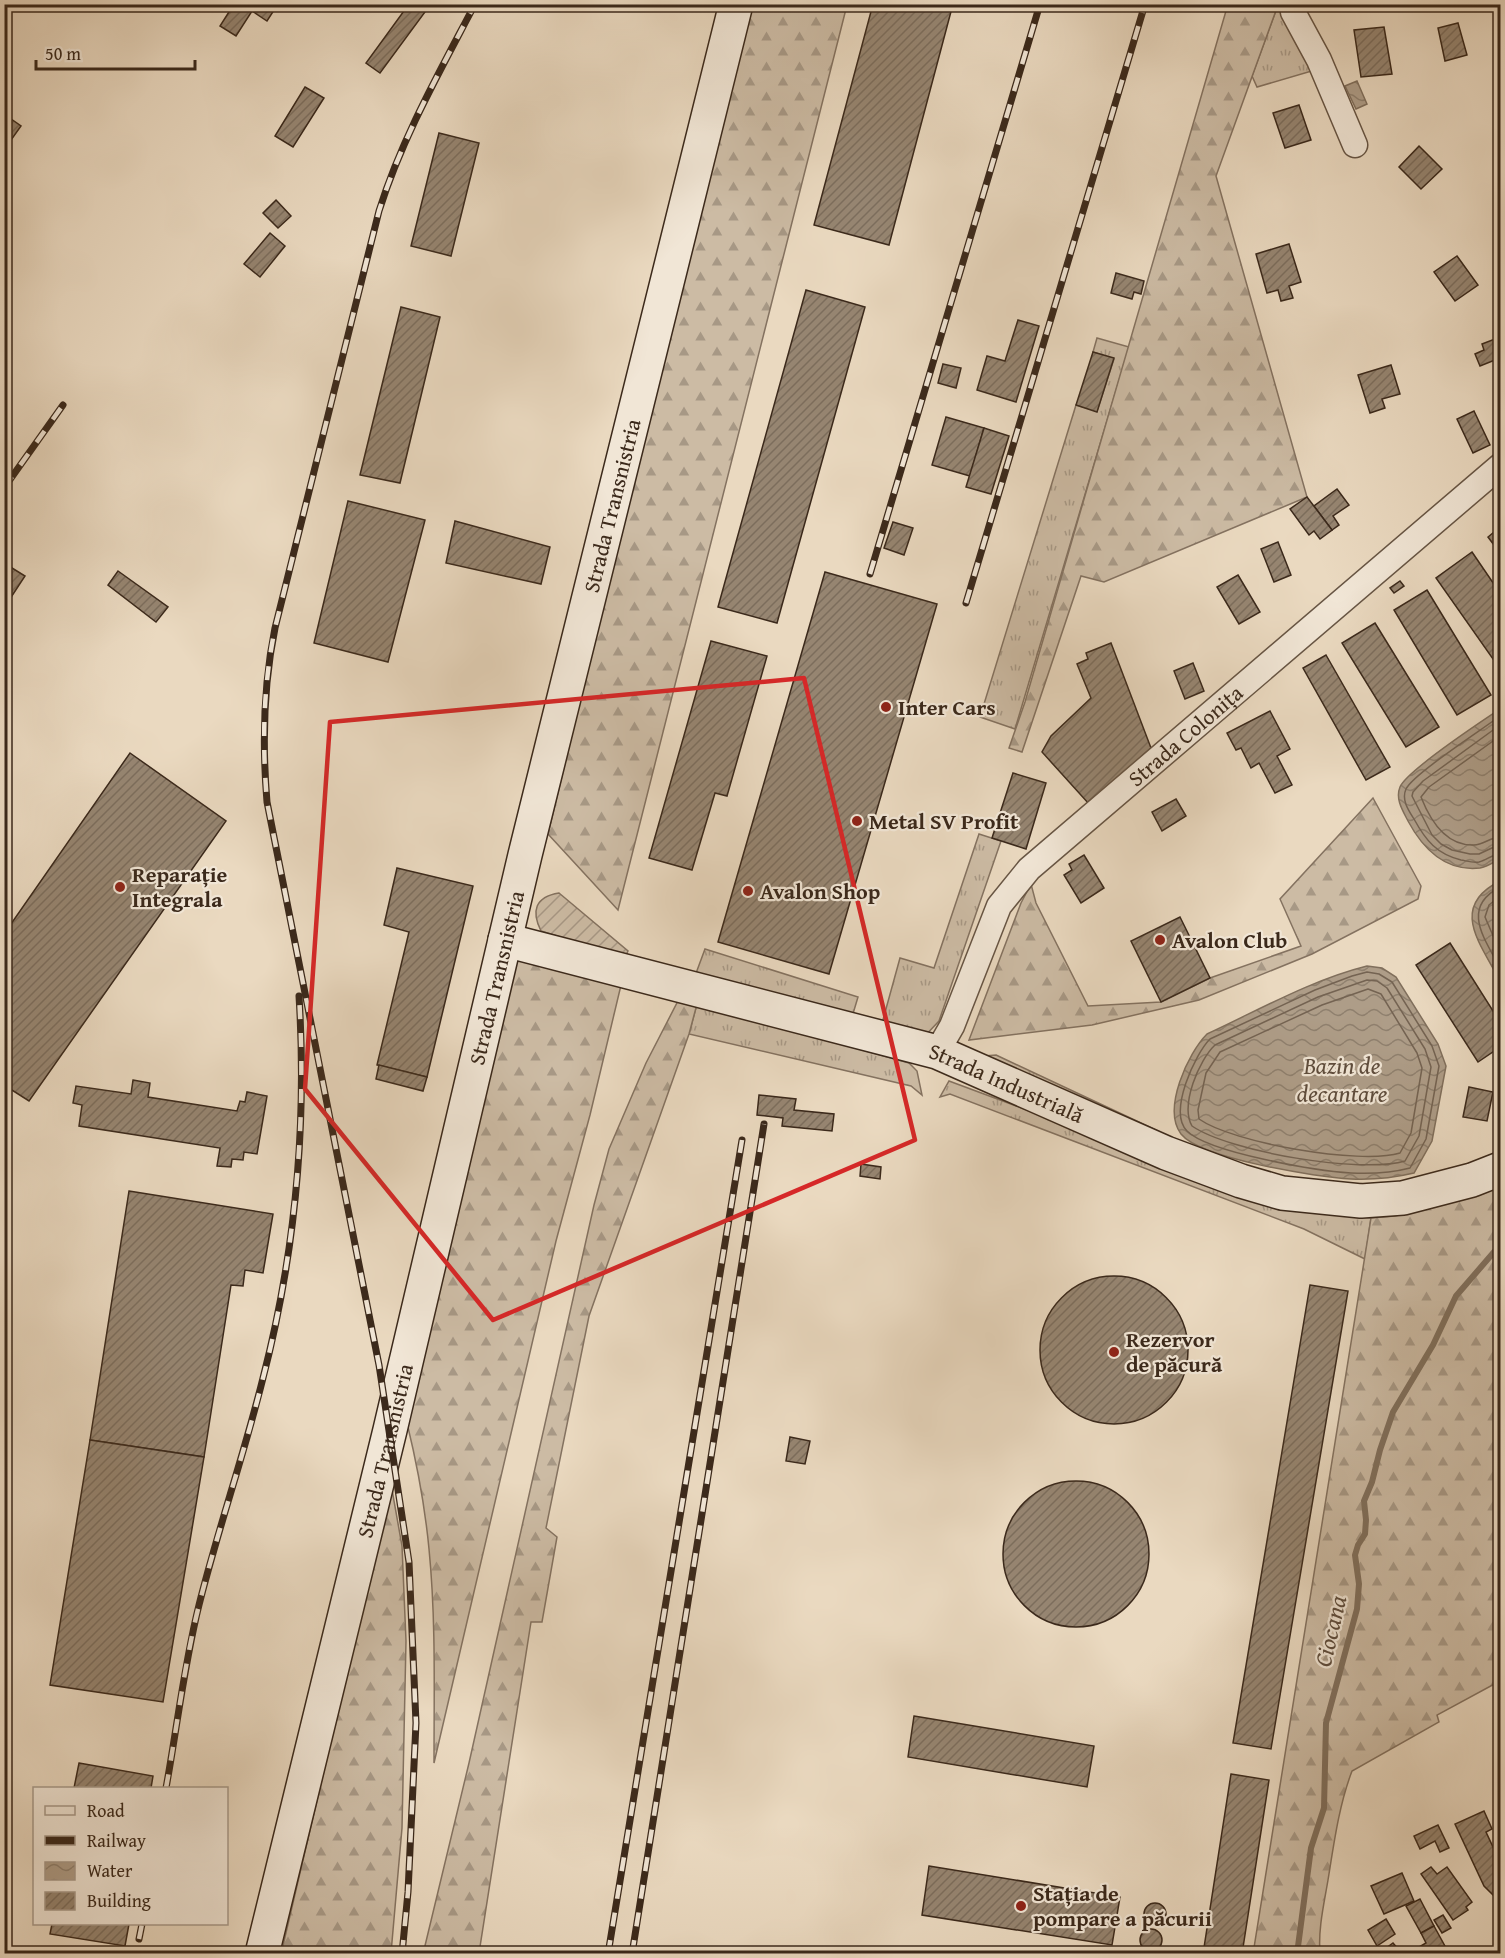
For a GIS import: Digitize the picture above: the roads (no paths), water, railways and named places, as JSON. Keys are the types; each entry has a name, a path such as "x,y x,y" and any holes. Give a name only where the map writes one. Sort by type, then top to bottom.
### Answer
{"street":[{"name":"Strada Transnistria","path":"262,1953 390,1430 505,940 736,4"},
{"path":"1292,4 1293,12 1319,60 1355,146"},
{"name":"Strada Colonița","path":"938,1052 952,1026 999,906 1029,869 1500,466"},
{"name":"Strada Industrială","path":"505,940 938,1052 1166,1153 1241,1181 1282,1193 1361,1202 1402,1198 1472,1180 1500,1168"}],"water":[{"path":"1357,81 1367,104 1356,109 1345,86"},
{"path":"1500,709 1500,859 1480,868 1456,866 1436,856 1421,841 1402,809 1399,800 1400,787 1416,769"},
{"path":"1500,881 1500,981 1478,940 1473,927 1472,914 1475,902 1484,891"},
{"name":"Bazin de decantare","path":"1367,966 1382,968 1396,977 1438,1044 1446,1066 1432,1141 1414,1173 1383,1178 1335,1178 1235,1159 1193,1143 1181,1134 1174,1110 1176,1096 1185,1067 1207,1034 1305,987"}],"waterway":[{"name":"Ciocana","path":"1297,1954 1311,1848 1324,1808 1326,1723 1357,1609 1359,1584 1355,1555 1365,1534 1364,1501 1393,1412 1433,1345 1456,1296 1500,1245"}],"railway":[{"path":"402,1954 408,1892 416,1723 409,1562 379,1365 267,802 264,758 265,715 268,672 275,628 379,211 410,131 475,4"},
{"path":"870,574 1040,4"},
{"path":"966,603 1145,4"},
{"path":"4,488 63,405"},
{"path":"166,1787 199,1605 256,1407 283,1284 291,1236 300,1140 299,996"},
{"path":"632,1954 764,1124"},
{"path":"608,1954 742,1140"},
{"path":"139,1939 142,1925"}],"place":[{"name":"Inter Cars","path":"886,707"},
{"name":"Metal SV Profit","path":"857,821"},
{"name":"Reparație Integrala","path":"120,887"},
{"name":"Avalon Shop","path":"748,891"},
{"name":"Avalon Club","path":"1160,940"},
{"name":"Rezervor de păcură","path":"1114,1352"},
{"name":"Stația de pompare a păcurii","path":"1021,1906"}]}
